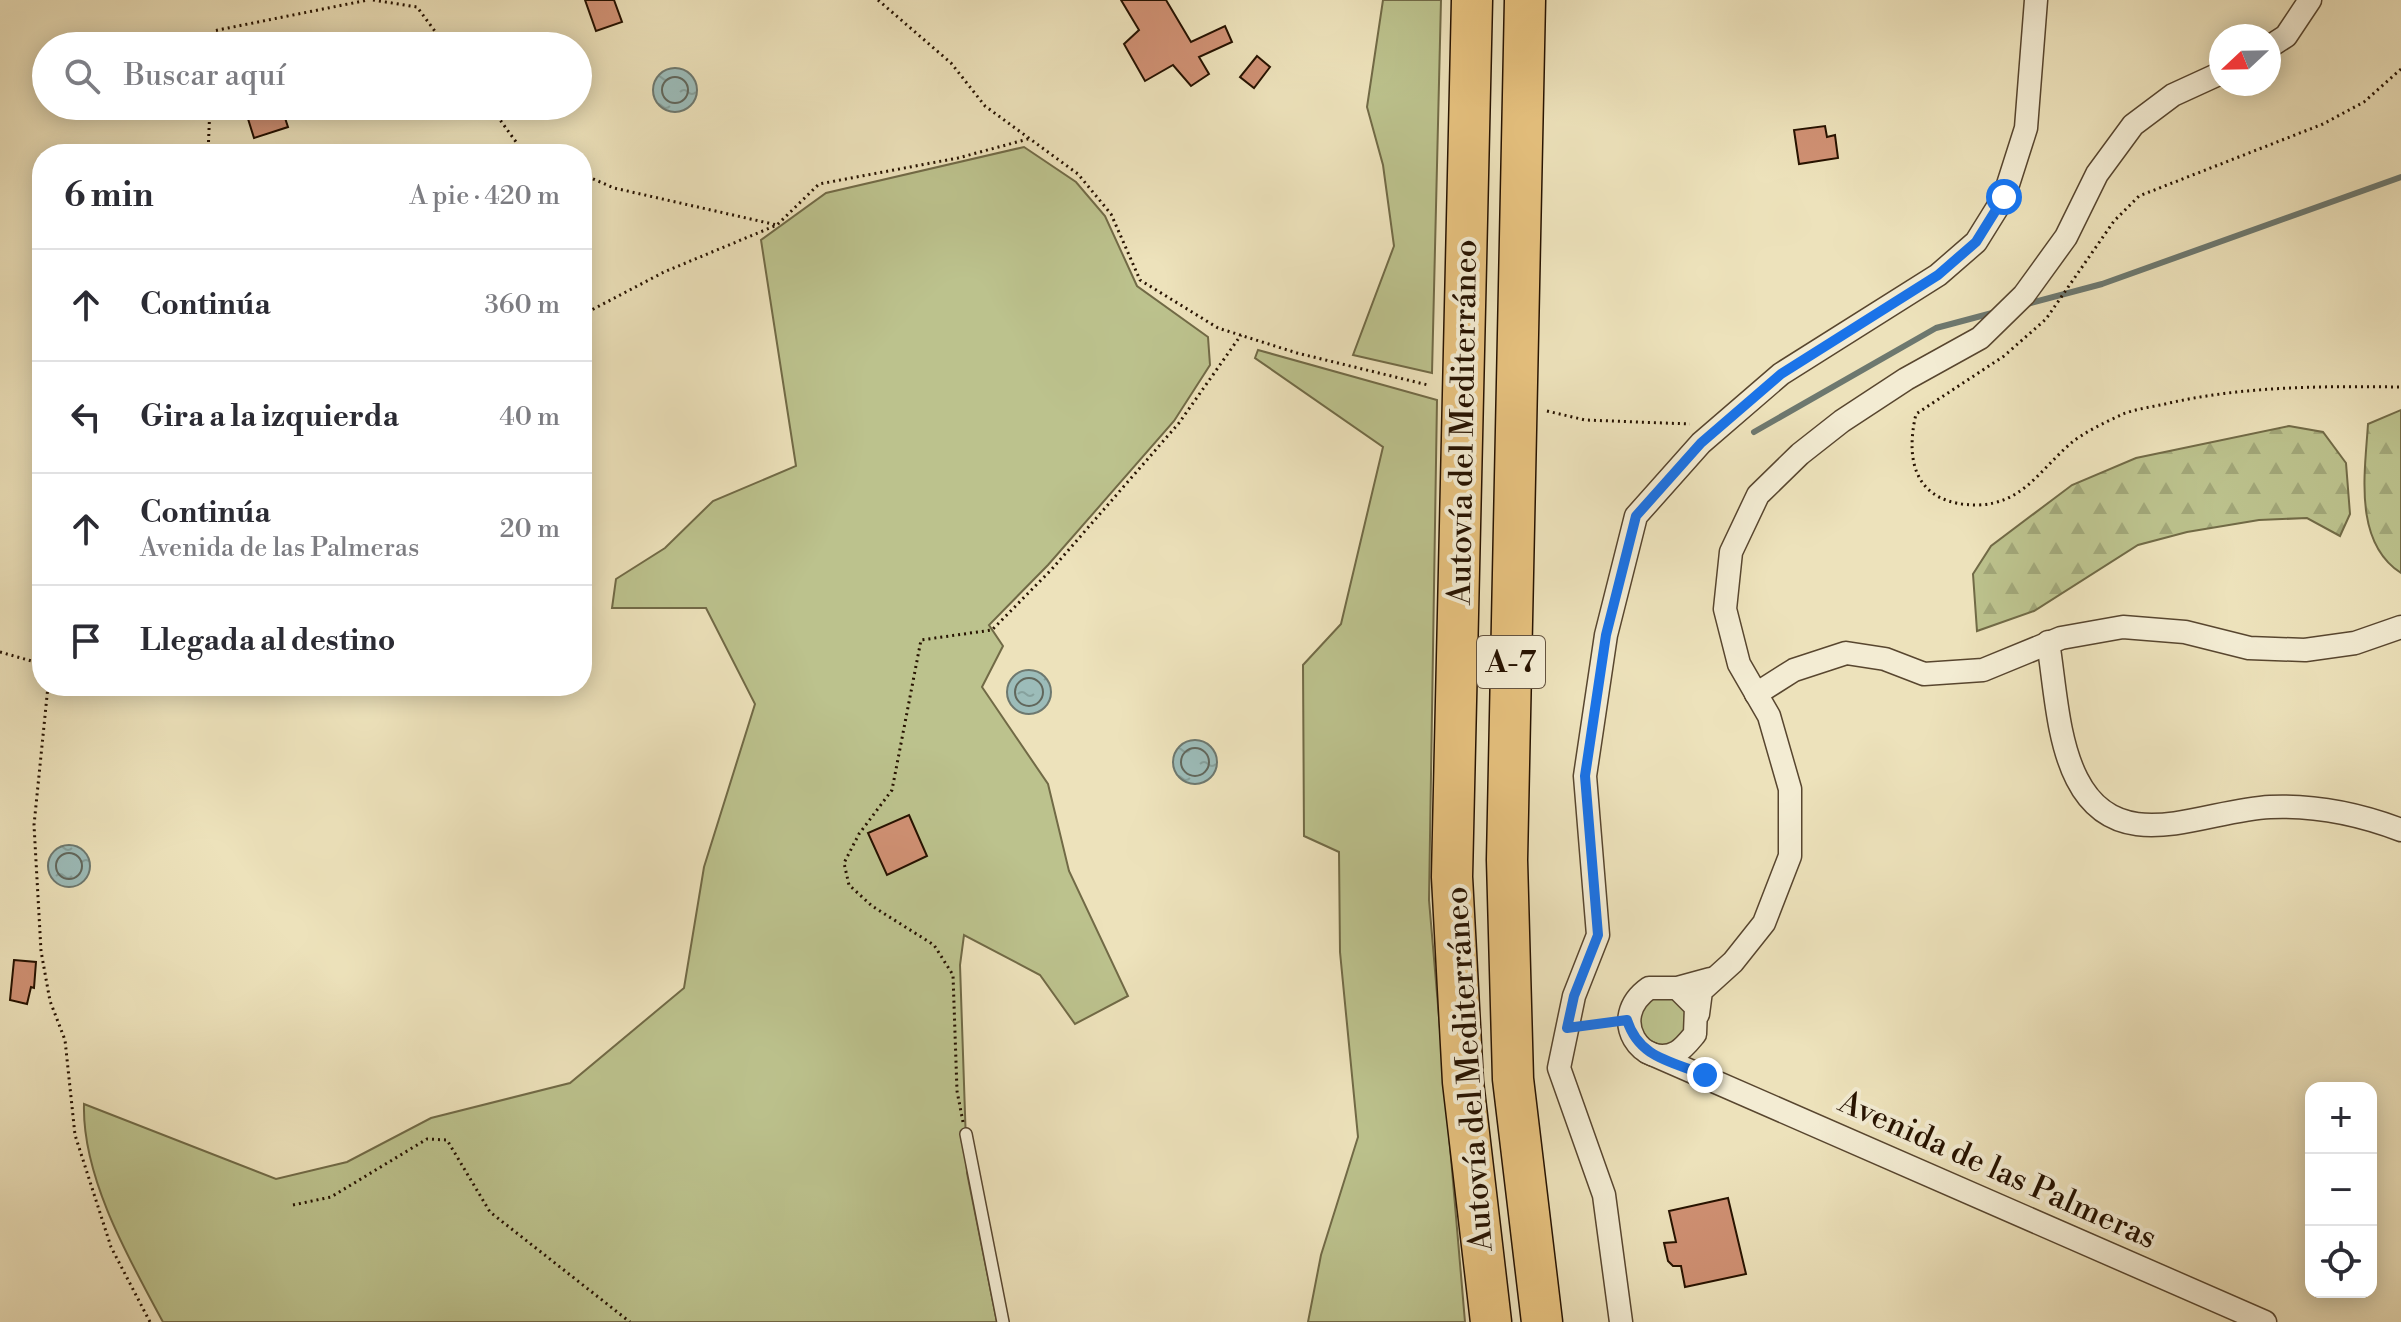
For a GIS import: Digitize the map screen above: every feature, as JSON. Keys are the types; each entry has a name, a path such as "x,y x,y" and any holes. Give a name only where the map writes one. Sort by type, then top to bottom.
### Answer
{"highway":[{"name":"Autovía del Mediterráneo","path":"1472,0 1452,877 1463,1082 1491,1322"},
{"name":"Autovía del Mediterráneo","path":"1525,0 1507,860 1513,1079 1542,1322"}],"street":[{"path":"1621,1322 1604,1195 1559,1068 1574,996 1598,935 1585,776 1606,635 1636,516 1722,425 1781,374 1938,275 1976,242 2004,197 2026,128 2036,0"},
{"path":"2281,39 2310,0"},
{"path":"1705,1075 1694,1056 1701,991 1710,979 1733,962 1764,923 1790,856 1790,789 1769,716 1739,664 1725,609 1731,552 1758,495 1800,454 1842,421 1906,379 1980,338 2024,295 2066,237 2097,174 2133,125 2173,95 2209,78"},
{"path":"1756,694 1794,670 1846,653 1885,659 1924,674 1983,670 2048,642 2123,627 2185,632 2249,648 2305,650 2355,643 2401,627"},
{"path":"2048,642 2065,737 2076,778 2101,813 2139,825 2187,821 2268,807 2321,808 2373,819 2401,830"},
{"path":"1696,1024 1676,1053 1661,1056 1647,1052 1633,1039 1627,1020 1630,1006 1646,989 1677,988 1710,979"},
{"path":"1677,988 1687,994 1696,1024"},
{"name":"Avenida de las Palmeras","path":"1647,1052 2265,1322"}],"lane":[{"path":"966,1134 1003,1322"}],"path":[{"path":"213,32 371,0 417,7 436,32"},
{"path":"878,0 951,63 985,106 1078,174 1111,214 1140,280 1218,328 1297,353 1428,385"},
{"path":"2401,69 2364,102 2323,124 2139,196 2114,221 2046,319 2004,356 1916,414 1910,441 1917,476 1937,499 1977,505 2015,498 2073,441 2126,413 2201,395 2315,386 2401,387"},
{"path":"208,144 209,120"},
{"path":"500,120 518,144"},
{"path":"592,310 664,272 777,225 819,184 958,158 1028,139"},
{"path":"592,178 614,188 777,225"},
{"path":"966,1134 957,1091 953,975 934,945 872,906 849,885 844,863 859,834 892,790 921,640 992,630 1052,569 1179,423 1241,335"},
{"path":"1547,411 1585,420 1722,425"},
{"path":"0,652 32,661"},
{"path":"47,696 34,825 41,951 50,1001 65,1040 75,1135 111,1247 150,1322"},
{"path":"1567,1028 1627,1020"},
{"path":"293,1205 331,1197 427,1139 447,1140 490,1212 630,1322"}],"green space":[{"path":"1383,0 1441,0 1432,373 1353,355 1394,246 1383,165 1367,107"},
{"path":"1024,147 1076,182 1105,216 1137,286 1208,337 1210,365 1174,421 1048,565 989,625 1003,646 982,687 1048,784 1069,871 1128,996 1075,1024 1040,975 964,935 960,965 967,1173 997,1322 163,1322 123,1245 99,1188 85,1132 84,1104 276,1179 347,1162 431,1118 570,1083 684,988 704,867 755,704 706,608 612,608 616,579 665,548 713,501 796,466 761,240 826,193"},
{"path":"1258,350 1437,400 1429,900 1465,1322 1308,1322 1321,1255 1358,1137 1340,952 1339,852 1304,836 1303,665 1341,624 1383,447 1255,358"},
{"path":"2401,410 2401,573 2386,560 2375,543 2365,505 2364,484 2368,424"},
{"path":"2289,426 2323,432 2346,463 2350,514 2340,536 2307,518 2259,520 2187,532 2138,545 2034,611 1977,631 1973,574 1991,546 2072,485 2136,458"},
{"path":"1663,997 1672,998 1680,1004 1686,1012 1686,1030 1680,1038 1672,1044 1663,1045 1654,1044 1646,1038 1640,1030 1639,1021 1640,1012 1646,1004 1654,998"}],"water":[{"path":"675,68 690,75 697,90 690,105 675,112 660,105 653,90 660,75"},
{"path":"1029,670 1044,677 1051,692 1044,707 1029,714 1014,707 1007,692 1014,677"},
{"path":"1195,740 1210,747 1217,762 1210,777 1195,784 1180,777 1173,762 1180,747"},
{"path":"69,845 84,851 90,866 84,881 69,887 54,881 48,866 54,851"}],"building":[{"path":"585,0 614,0 622,22 596,31"},
{"path":"1121,0 1166,0 1191,42 1225,26 1232,42 1199,57 1209,74 1191,86 1173,65 1145,81 1124,44 1139,30"},
{"path":"1257,56 1270,67 1254,88 1240,77"},
{"path":"248,120 286,120 288,127 254,138"},
{"path":"1825,126 1827,137 1835,135 1838,158 1799,164 1794,130"},
{"path":"909,815 927,856 887,875 868,833"},
{"path":"14,960 36,962 34,988 31,987 27,1004 10,1000"},
{"path":"1728,1198 1746,1274 1685,1287 1681,1266 1673,1266 1668,1261 1664,1243 1676,1242 1669,1211"}],"waterway":[{"path":"2027,304 2102,284 2401,177"},
{"path":"1754,432 1936,328 1996,312"}],"route":[{"path":"1705,1075 1647,1052 1633,1039 1627,1020 1567,1028 1574,996 1598,935 1585,776 1606,635 1636,516 1701,443 1781,374 1938,275 1976,242 2004,197"}]}
